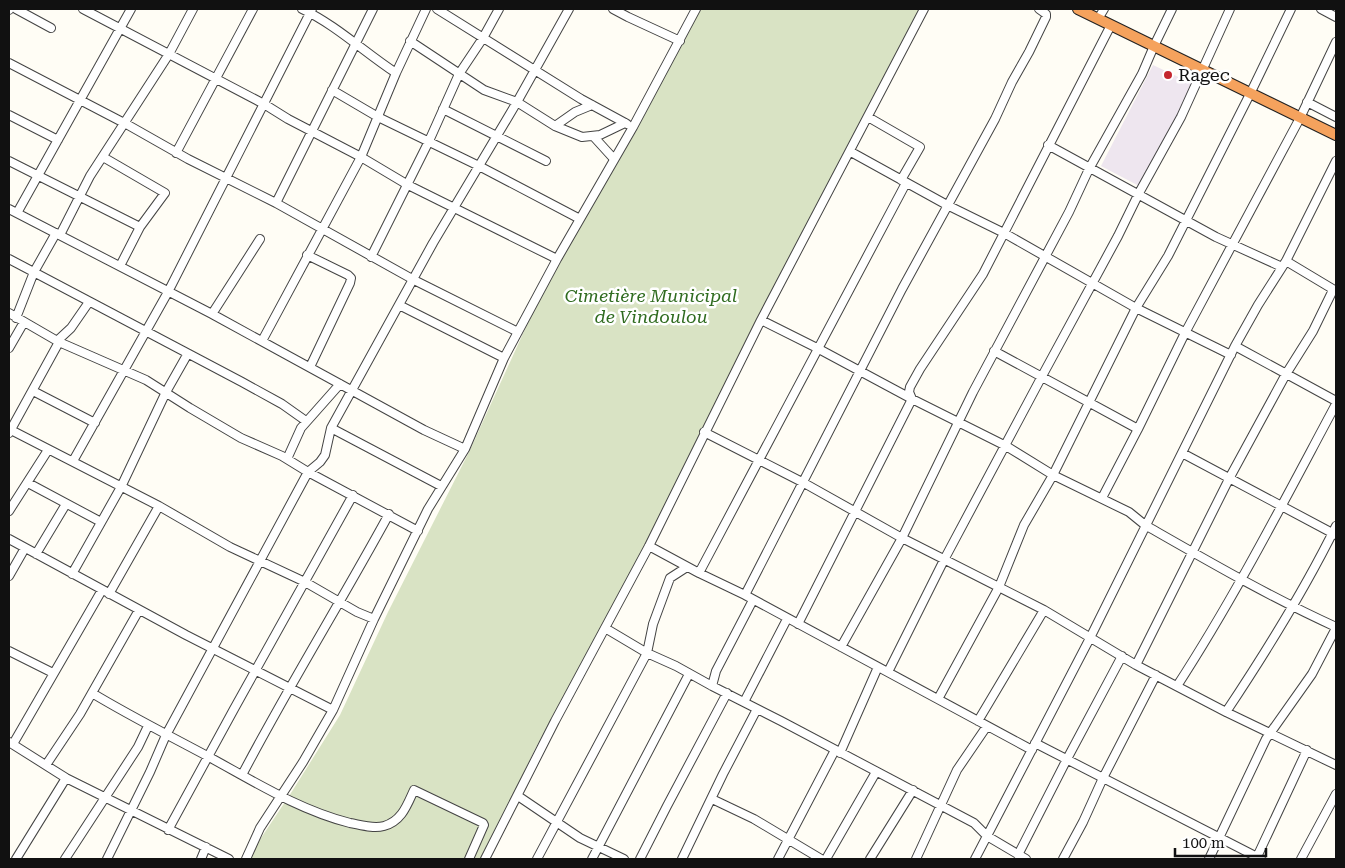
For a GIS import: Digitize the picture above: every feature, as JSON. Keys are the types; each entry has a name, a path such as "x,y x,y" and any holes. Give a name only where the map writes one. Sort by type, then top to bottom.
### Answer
{"highway":[{"path":"1078,9 1336,135"}],"street":[{"path":"16,9 51,28"},
{"path":"83,9 264,104 408,185 557,259"},
{"path":"17,213 131,9"},
{"path":"16,318 34,272 78,197 169,54 193,9"},
{"path":"176,152 253,9"},
{"path":"302,9 311,11 396,73"},
{"path":"276,203 373,9"},
{"path":"262,341 360,157 426,9"},
{"path":"436,9 592,105 629,125"},
{"path":"371,257 429,142 458,74 482,38 498,9"},
{"path":"107,859 166,735 212,648 308,472 325,455 331,428 399,305 569,9"},
{"path":"613,9 680,41"},
{"path":"246,859 260,828 334,710 374,619 418,530 441,486 465,449 504,358 557,259 614,159 629,125 680,41 696,9"},
{"path":"485,859 555,721 648,546 761,320 924,9"},
{"path":"745,595 902,289 995,119 1012,82 1029,52 1046,17 1046,14 1039,9"},
{"path":"1098,19 1104,9"},
{"path":"841,647 902,538 994,351 1142,74 1172,9"},
{"path":"888,672 945,558 1093,284 1138,193 1180,117 1230,9"},
{"path":"938,699 999,587 1024,525 1053,475 1136,308 1168,256 1291,9"},
{"path":"1321,9 1336,17"},
{"path":"73,461 168,292 311,11"},
{"path":"912,399 909,392 910,388 923,363 983,274 1111,25"},
{"path":"410,42 484,90 517,102 555,126 582,137 594,137 629,125"},
{"path":"1102,498 1185,333 1300,118 1336,42"},
{"path":"9,63 276,203 414,280 518,332"},
{"path":"332,90 378,116 580,219"},
{"path":"1308,102 1336,117"},
{"path":"555,126 575,112 592,105"},
{"path":"443,109 546,161"},
{"path":"9,115 58,140"},
{"path":"699,573 759,461 920,147 868,118"},
{"path":"594,137 614,159"},
{"path":"1048,145 1233,244 1284,264 1335,290 1313,331 1286,374 1230,477 1136,665"},
{"path":"850,152 947,206 1004,233 1136,308 1231,355"},
{"path":"103,157 165,193 140,227 120,266"},
{"path":"9,161 140,227"},
{"path":"975,859 1090,638 1235,346 1284,264 1336,161"},
{"path":"9,209 310,366 424,430 465,449"},
{"path":"212,314 260,239"},
{"path":"307,255 351,278 310,366"},
{"path":"9,259 282,404 306,421"},
{"path":"90,302 71,328 58,341 33,391 9,431 73,461 159,506 214,538 305,582 374,619"},
{"path":"399,305 504,358"},
{"path":"9,313 58,341 123,369 166,392 241,438 287,459 418,530"},
{"path":"761,320 1006,446 1053,475 1129,512 1145,525 1242,580 1336,628 1312,674 1258,754 1209,859"},
{"path":"9,348 24,322"},
{"path":"1177,686 1242,580 1336,402 1235,346"},
{"path":"994,351 1138,429"},
{"path":"72,574 121,487 166,392 187,355"},
{"path":"287,459 301,428 340,384"},
{"path":"33,391 95,423"},
{"path":"798,624 912,399"},
{"path":"331,428 441,486"},
{"path":"704,432 804,483 902,538 945,558 1044,610 1136,665 1226,712 1336,765"},
{"path":"9,511 48,450"},
{"path":"1182,453 1282,506 1335,531 1260,662 1226,712"},
{"path":"28,483 101,522"},
{"path":"168,830 353,495"},
{"path":"36,554 66,504"},
{"path":"159,506 11,743 66,778 105,799 229,859"},
{"path":"242,776 289,686 340,602 389,514"},
{"path":"9,538 105,592 256,672 289,686 334,710"},
{"path":"648,546 745,595 987,726 1067,760 1219,837 1258,859 1307,750"},
{"path":"9,576 25,548"},
{"path":"537,859 647,653 653,624 670,578 687,567"},
{"path":"712,686 716,671 754,600"},
{"path":"46,765 92,693 139,610"},
{"path":"978,721 1044,610"},
{"path":"744,702 787,619"},
{"path":"605,628 647,653 974,823 987,836 1026,859"},
{"path":"9,651 53,673"},
{"path":"1018,855 1122,656"},
{"path":"778,859 837,752 878,666"},
{"path":"592,859 689,674"},
{"path":"1064,859 1156,675"},
{"path":"92,693 148,726 280,797 333,818 364,826 382,827 392,824 401,816 414,790 483,823 484,825 469,859"},
{"path":"640,859 666,806 727,693"},
{"path":"682,859 757,709"},
{"path":"65,859 138,747 148,726"},
{"path":"916,859 957,770 987,726"},
{"path":"826,859 876,772"},
{"path":"16,859 66,778"},
{"path":"870,859 913,790"},
{"path":"1300,859 1336,794"},
{"path":"518,796 598,848 624,859"},
{"path":"712,799 754,820 821,859"},
{"path":"201,859 206,847"}],"shaded area":[{"path":"1153,65 1193,84 1141,187 1101,166"}],"green space":[{"name":"Cimetière Municipal de Vindoulou","path":"695,9 919,9 838,175 649,546 535,749 484,859 247,859 340,715 388,612 469,452 557,259"}],"place":[{"name":"Ragec","path":"1168,75"}]}
